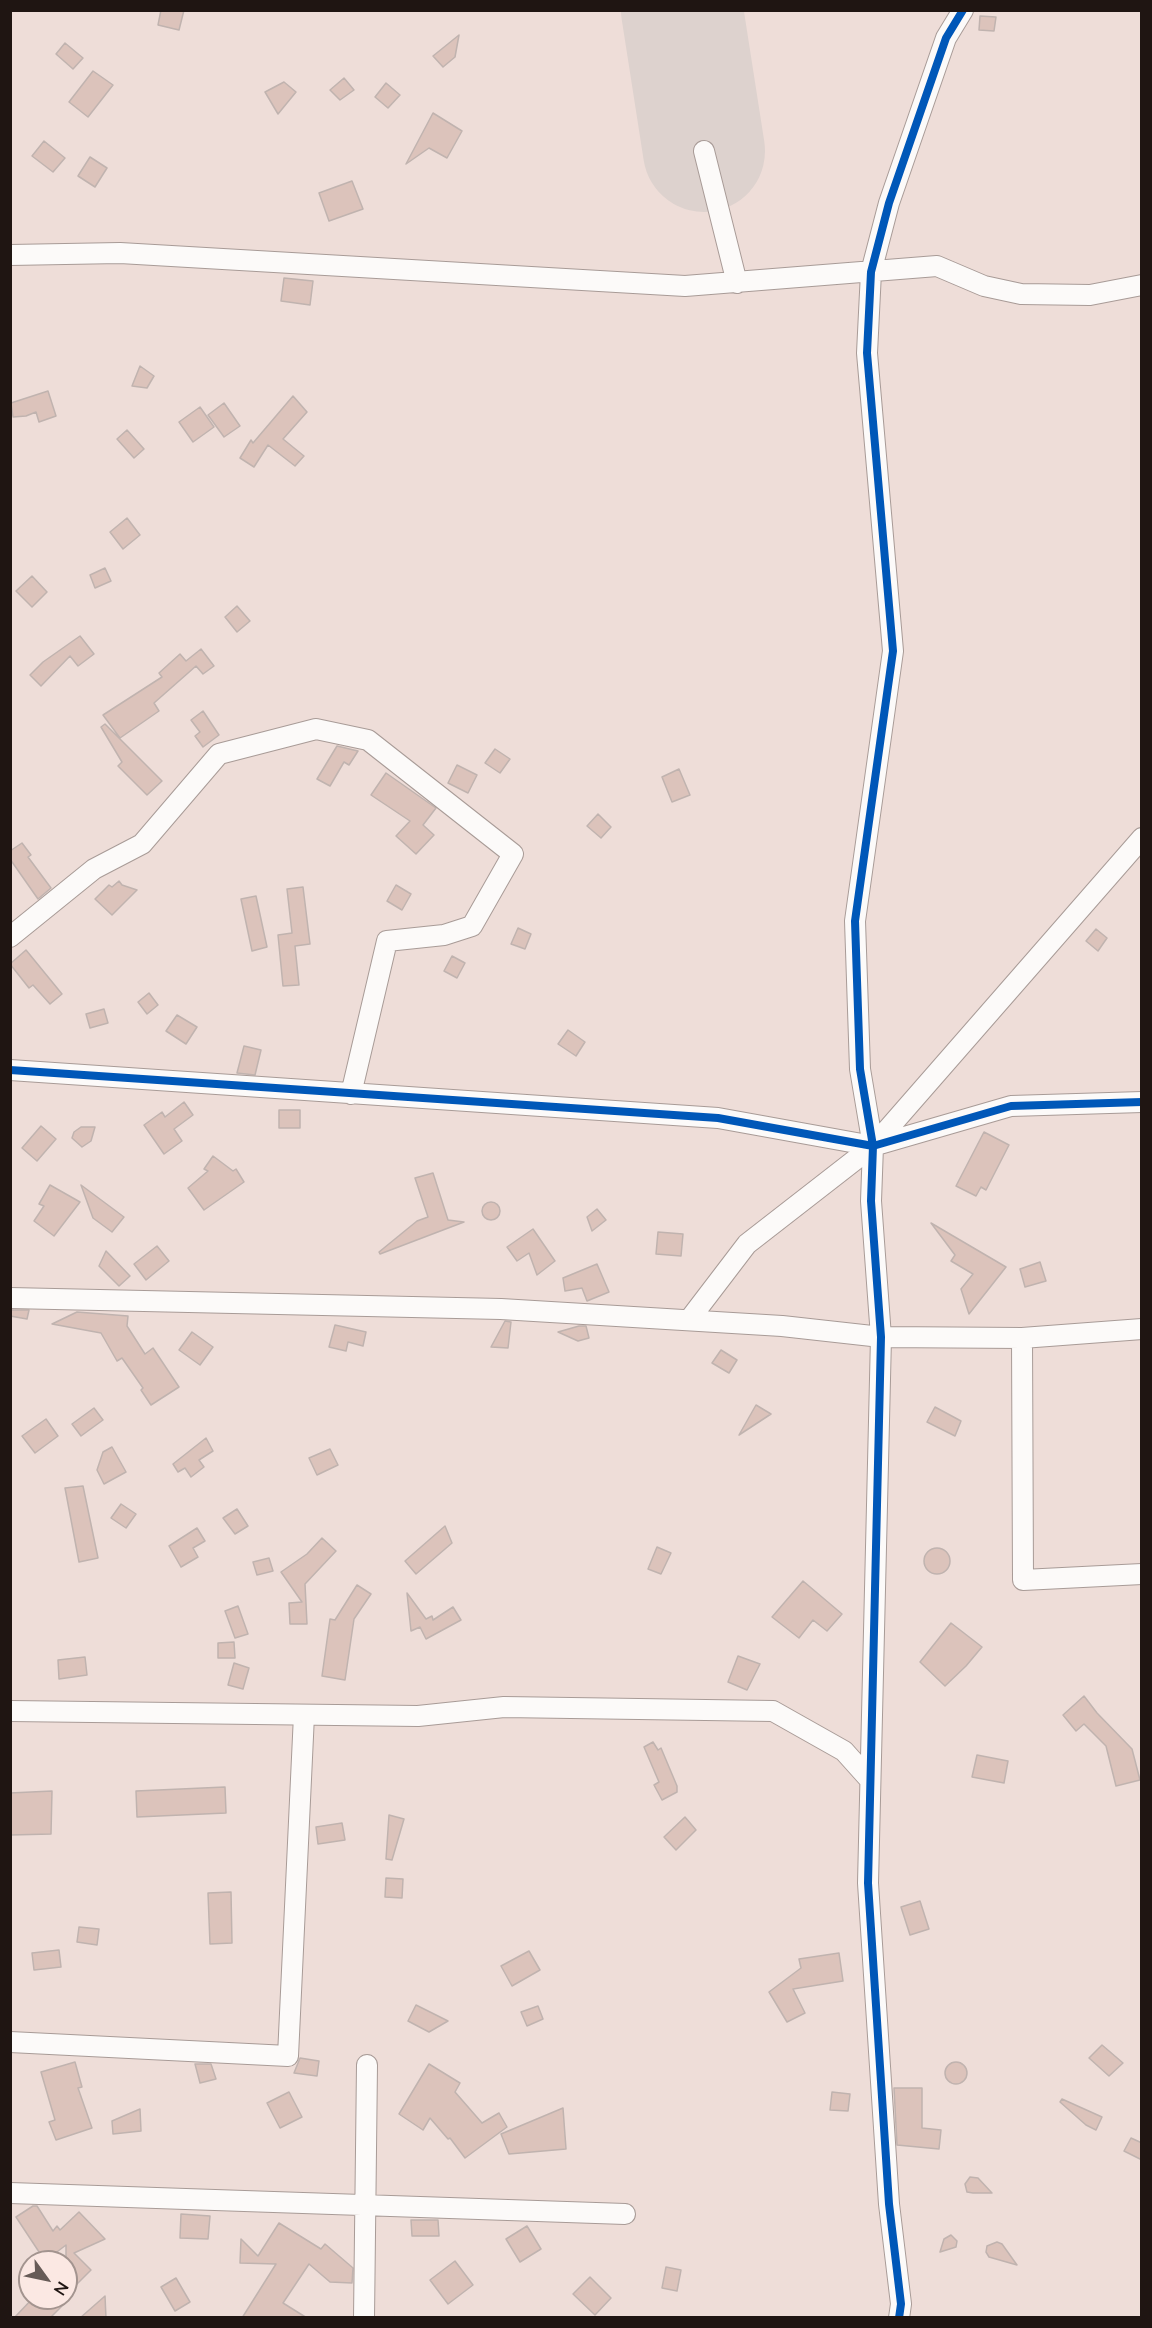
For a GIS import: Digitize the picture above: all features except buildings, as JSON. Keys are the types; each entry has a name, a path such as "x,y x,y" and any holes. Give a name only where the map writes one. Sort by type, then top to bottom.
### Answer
{"street":[{"path":"899,2318 901,2304 889,2204 868,1883 881,1338 872,1201 873,1146 860,1069 855,921 893,651 867,353 871,272 889,203 946,38 963,10"},
{"path":"704,151 737,283"},
{"path":"10,255 120,253 685,286 937,266 984,286 1021,294 1090,295 1142,285"},
{"path":"10,937 94,869 142,843 219,754 316,729 368,740 513,854 472,926 444,935 387,941 351,1094"},
{"path":"689,1320 747,1244 873,1146 1142,838"},
{"path":"10,1070 718,1118 873,1146 1011,1106 1142,1102"},
{"path":"10,1298 501,1309 782,1326 881,1338 1022,1338 1142,1329"},
{"path":"1022,1338 1023,1580 1142,1574"},
{"path":"10,1711 418,1716 504,1707 773,1711 844,1751 870,1780"},
{"path":"10,2042 288,2056 304,1715"},
{"path":"364,2318 367,2065"},
{"path":"10,2193 625,2214"}],"runway":[{"path":"682,10 704,151"}],"cycle path":[{"path":"899,2318 901,2304 889,2204 868,1883 881,1337 871,1201 873,1146 860,1069 855,921 893,651 867,353 871,272 889,203 946,38 963,10"},
{"path":"10,1070 718,1118 873,1146 1011,1106 1142,1102"}]}
